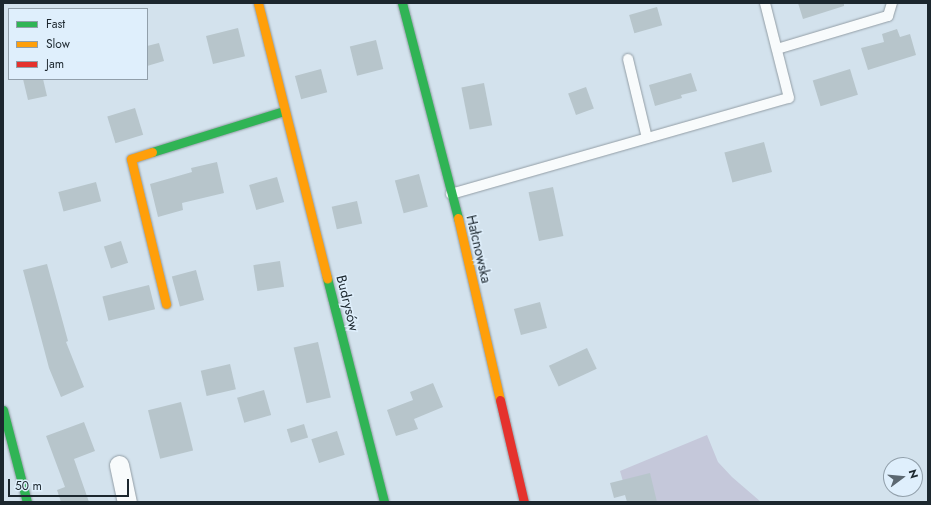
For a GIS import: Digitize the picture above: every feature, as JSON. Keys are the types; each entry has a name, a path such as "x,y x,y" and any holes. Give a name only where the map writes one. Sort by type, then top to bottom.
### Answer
{"street":[{"name":"Budrysów","path":"258,3 284,111 384,502"},
{"name":"Hałcnowska","path":"402,3 451,194 524,502"},
{"path":"166,304 131,159 284,111"},
{"path":"3,410 27,502"},
{"path":"119,465 127,502"}],"lane":[{"path":"451,194 789,98 765,3"},
{"path":"776,50 888,16 892,3"},
{"path":"628,59 647,138"}],"shaded area":[{"path":"707,435 718,462 732,477 761,502 629,502 620,471"}],"building":[{"path":"798,3 844,3 844,6 803,19"},
{"path":"657,7 662,25 634,33 629,15"},
{"path":"238,28 245,56 213,64 206,36"},
{"path":"897,29 900,37 910,34 916,55 868,70 861,48 884,42 882,34"},
{"path":"376,40 383,69 357,76 350,47"},
{"path":"159,43 164,61 148,66 148,46"},
{"path":"321,69 327,92 301,99 295,76"},
{"path":"850,69 858,95 821,106 813,80"},
{"path":"691,73 697,91 681,95 682,98 655,106 649,85"},
{"path":"23,80 43,80 47,96 28,100"},
{"path":"484,83 492,125 470,130 461,87"},
{"path":"586,87 594,109 576,115 568,93"},
{"path":"135,108 143,135 115,143 107,116"},
{"path":"764,142 772,172 732,183 724,153"},
{"path":"217,162 224,193 182,203 183,210 158,217 150,184 192,172 191,168"},
{"path":"419,174 428,207 404,213 395,180"},
{"path":"277,177 284,202 256,210 249,185"},
{"path":"96,182 101,201 64,211 58,192"},
{"path":"553,187 563,236 539,241 529,192"},
{"path":"357,201 362,223 337,229 332,207"},
{"path":"121,241 128,263 111,268 104,247"},
{"path":"280,261 284,287 257,291 253,265"},
{"path":"47,264 68,341 66,342 84,387 61,397 49,368 23,270"},
{"path":"196,270 204,300 180,306 172,276"},
{"path":"149,285 155,309 108,321 102,297"},
{"path":"540,302 547,328 521,335 514,309"},
{"path":"318,342 331,398 306,403 294,348"},
{"path":"587,348 597,369 559,387 549,366"},
{"path":"230,364 236,389 207,396 201,371"},
{"path":"433,383 443,407 414,419 418,429 396,436 387,410 413,400 410,392"},
{"path":"264,390 271,415 244,423 237,398"},
{"path":"181,402 193,451 160,459 148,410"},
{"path":"84,422 95,451 74,459 89,502 61,502 57,490 65,487 46,436"},
{"path":"304,424 308,437 291,443 287,429"},
{"path":"337,431 345,455 319,463 311,439"},
{"path":"650,473 657,502 627,502 625,495 614,498 610,483"}],"traffic: fast":[{"path":"402,3 458,218"},
{"path":"152,152 284,111"},
{"path":"327,278 384,502"},
{"path":"3,410 27,502"}],"traffic: slow":[{"path":"258,3 327,278"},
{"path":"152,152 131,159 166,304"},
{"path":"458,218 500,400"}],"traffic: jam":[{"path":"500,400 524,502"}]}
